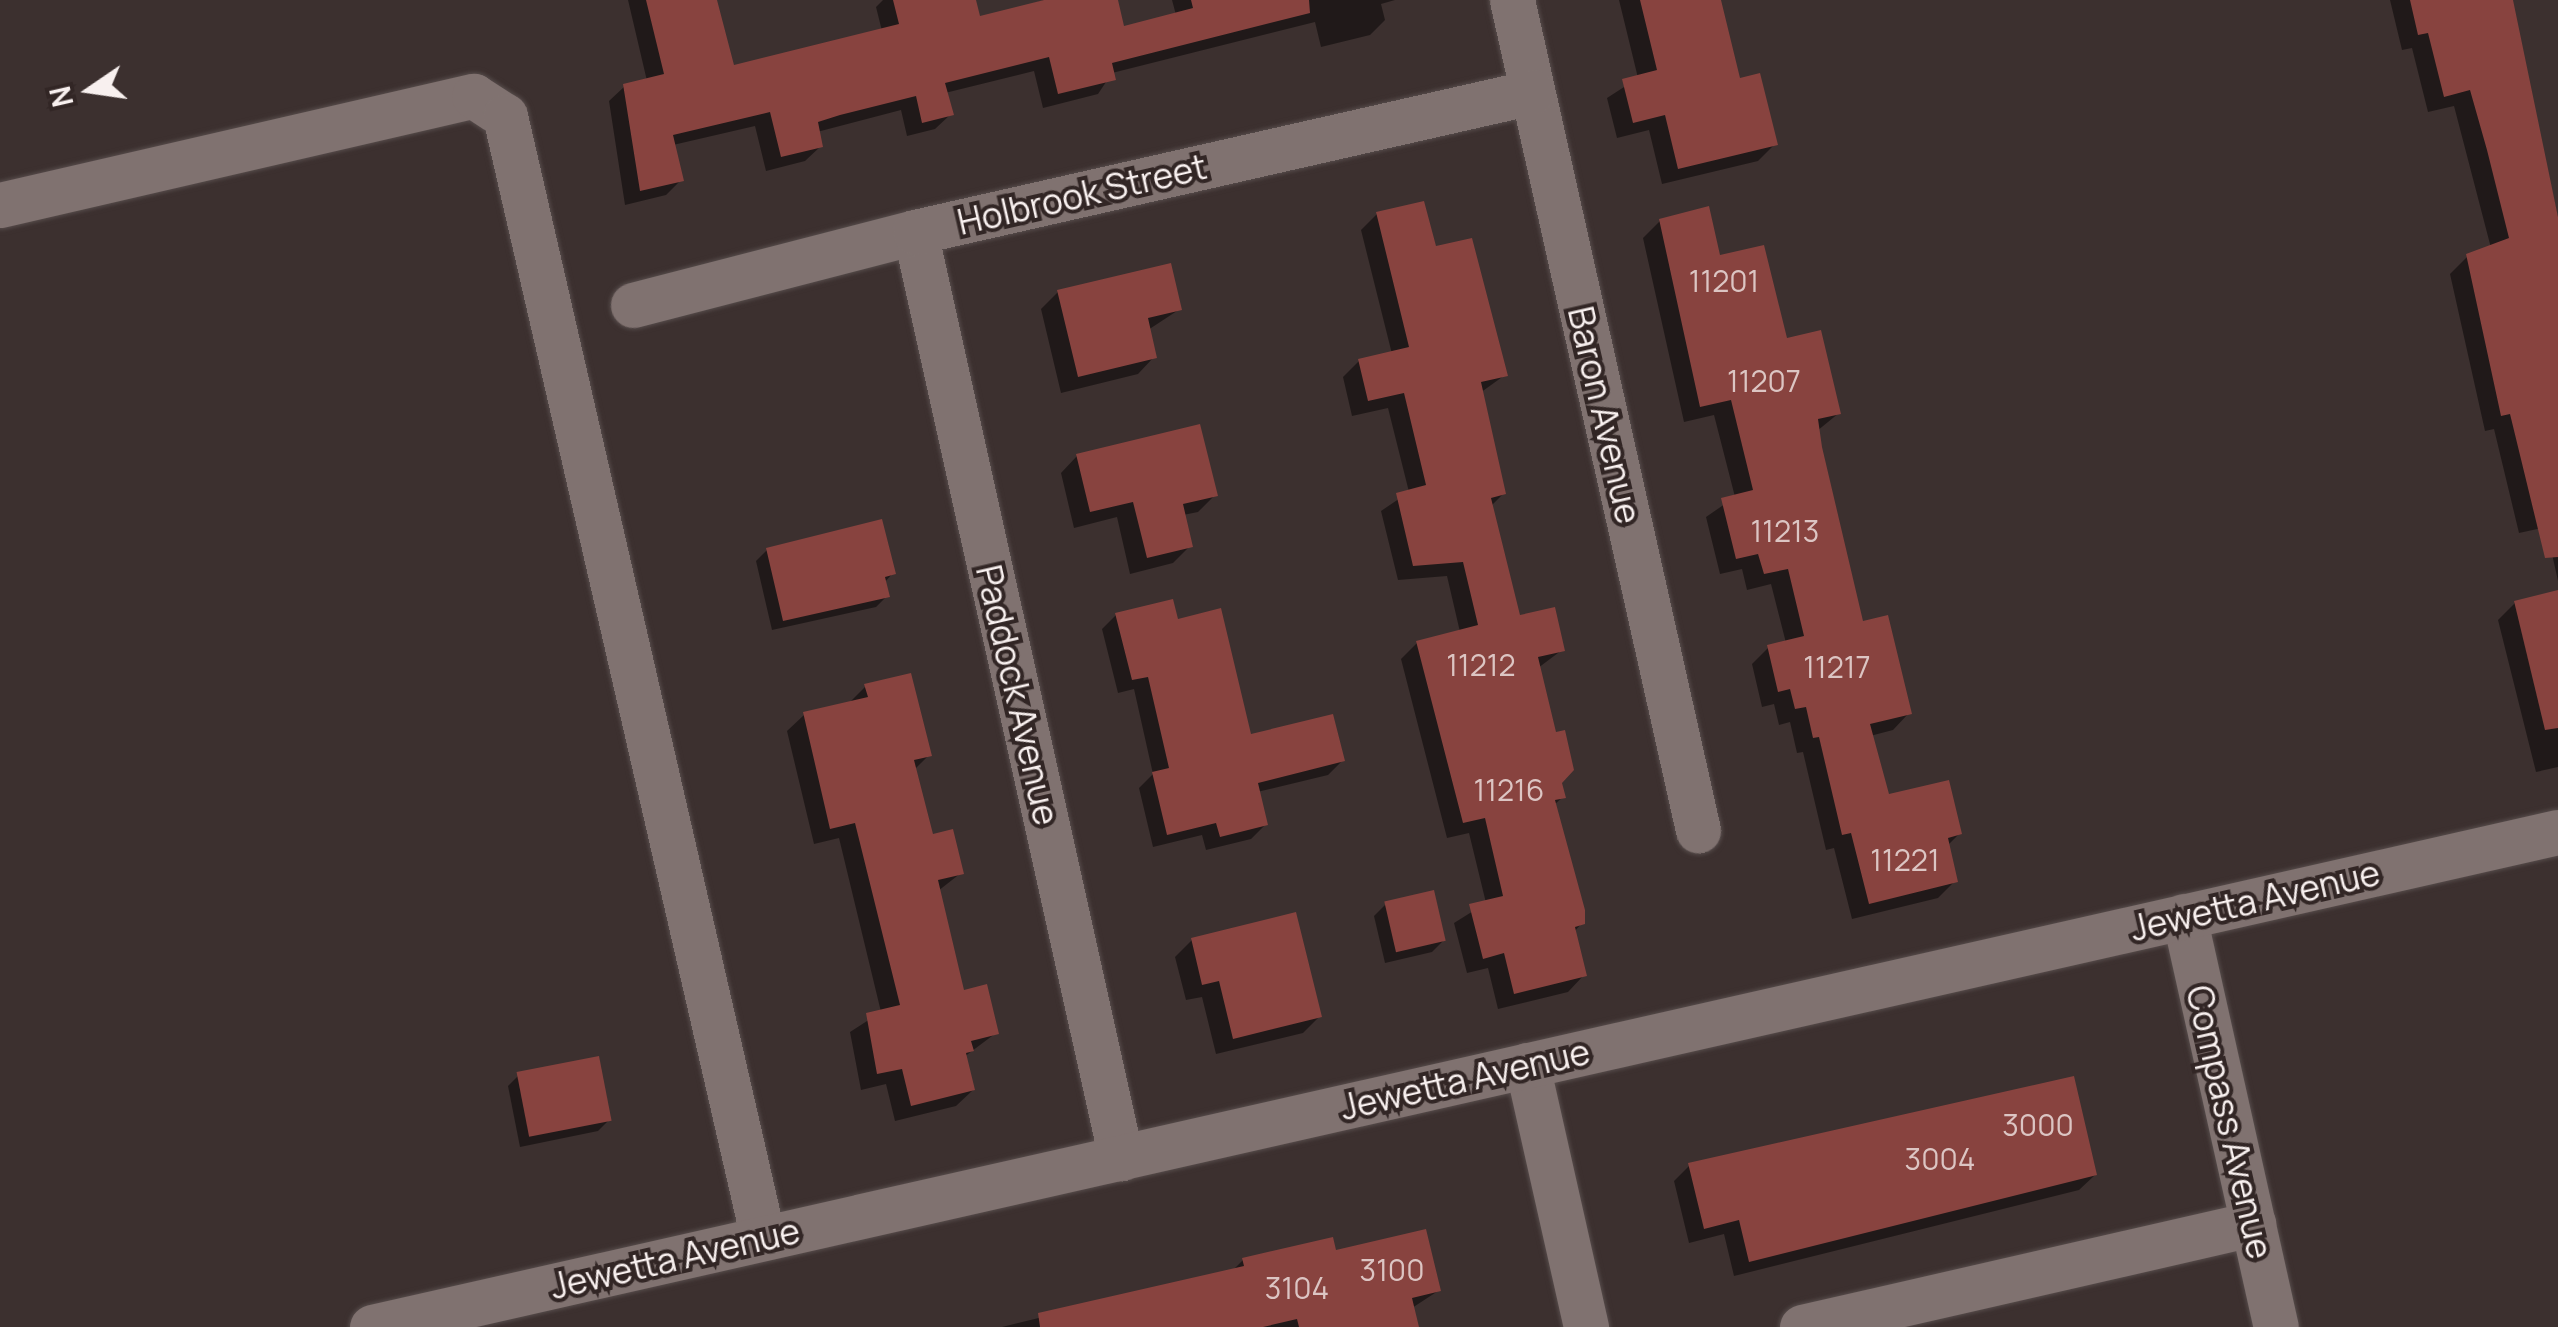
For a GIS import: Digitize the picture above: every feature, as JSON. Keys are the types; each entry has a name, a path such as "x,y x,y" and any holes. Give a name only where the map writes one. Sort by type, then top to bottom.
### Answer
{"street":[{"name":"Baron Avenue","path":"1512,0 1698,830"},
{"name":"Holbrook Street","path":"633,305 914,232 1532,92"},
{"path":"0,205 474,96 505,116 763,1238"},
{"name":"Paddock Avenue","path":"914,232 1121,1158"},
{"name":"Jewetta Avenue","path":"372,1327 2558,832"},
{"name":"Compass Avenue","path":"2184,916 2276,1327"},
{"path":"1527,1065 1586,1327"},
{"path":"1802,1327 2253,1224"}],"building":[{"path":"646,0 717,0 734,65 899,24 893,0 976,0 980,16 1044,0 1118,0 1124,26 1193,8 1191,0 1309,0 1310,13 1112,63 1116,80 1058,94 1049,57 945,83 954,115 922,123 916,96 818,122 823,147 781,157 770,112 673,135 684,181 640,191 623,84 664,74"},
{"path":"1640,0 1721,0 1740,78 1760,73 1778,145 1678,169 1665,115 1633,123 1622,79 1657,70"},
{"path":"2410,0 2513,0 2558,217 2558,557 2545,558 2510,414 2501,416 2466,254 2509,238 2487,150 2470,90 2444,97 2428,33 2418,35"},
{"path":"1424,201 1436,246 1472,238 1508,376 1481,382 1506,494 1491,498 1520,615 1555,607 1565,651 1538,657 1556,732 1565,730 1574,770 1562,783 1566,798 1555,800 1585,910 1585,924 1575,927 1587,976 1514,994 1504,953 1483,959 1469,904 1503,896 1485,818 1463,823 1416,641 1478,625 1463,562 1413,566 1396,493 1426,485 1404,393 1368,401 1358,359 1409,347 1376,212"},
{"path":"1709,206 1720,255 1764,245 1787,338 1821,330 1841,414 1818,419 1822,447 1863,621 1888,615 1912,714 1870,724 1889,794 1949,780 1962,834 1948,838 1958,882 1869,904 1851,833 1842,835 1819,737 1813,738 1806,707 1795,709 1790,689 1778,692 1767,645 1804,636 1788,569 1764,574 1758,554 1736,559 1721,498 1753,490 1731,400 1700,407 1659,219"},
{"path":"1171,263 1182,310 1148,318 1157,358 1078,377 1057,290"},
{"path":"1200,424 1218,496 1183,504 1193,547 1147,558 1133,502 1090,512 1076,454"},
{"path":"882,519 896,574 885,577 890,597 783,621 766,548"},
{"path":"2558,590 2558,728 2545,730 2514,601"},
{"path":"1173,599 1178,619 1221,608 1251,734 1333,714 1345,761 1258,783 1268,825 1220,837 1216,823 1167,835 1152,772 1169,768 1148,677 1132,680 1115,613"},
{"path":"911,673 932,756 914,760 933,834 953,829 964,874 938,880 964,990 987,984 999,1034 971,1041 974,1051 966,1053 975,1090 911,1106 902,1069 877,1074 866,1013 900,1005 855,823 830,829 803,712 868,697 864,684"},
{"path":"1434,890 1446,941 1396,952 1384,901"},
{"path":"1296,912 1322,1017 1233,1039 1219,981 1202,985 1191,938"},
{"path":"599,1056 612,1121 529,1137 517,1072"},
{"path":"2074,1076 2097,1175 1749,1262 1739,1220 1704,1229 1688,1163"},
{"path":"1426,1229 1441,1291 1412,1298 1419,1327 1299,1327 1297,1319 1263,1327 1040,1327 1038,1313 1244,1266 1242,1258 1333,1237 1336,1250"}]}
